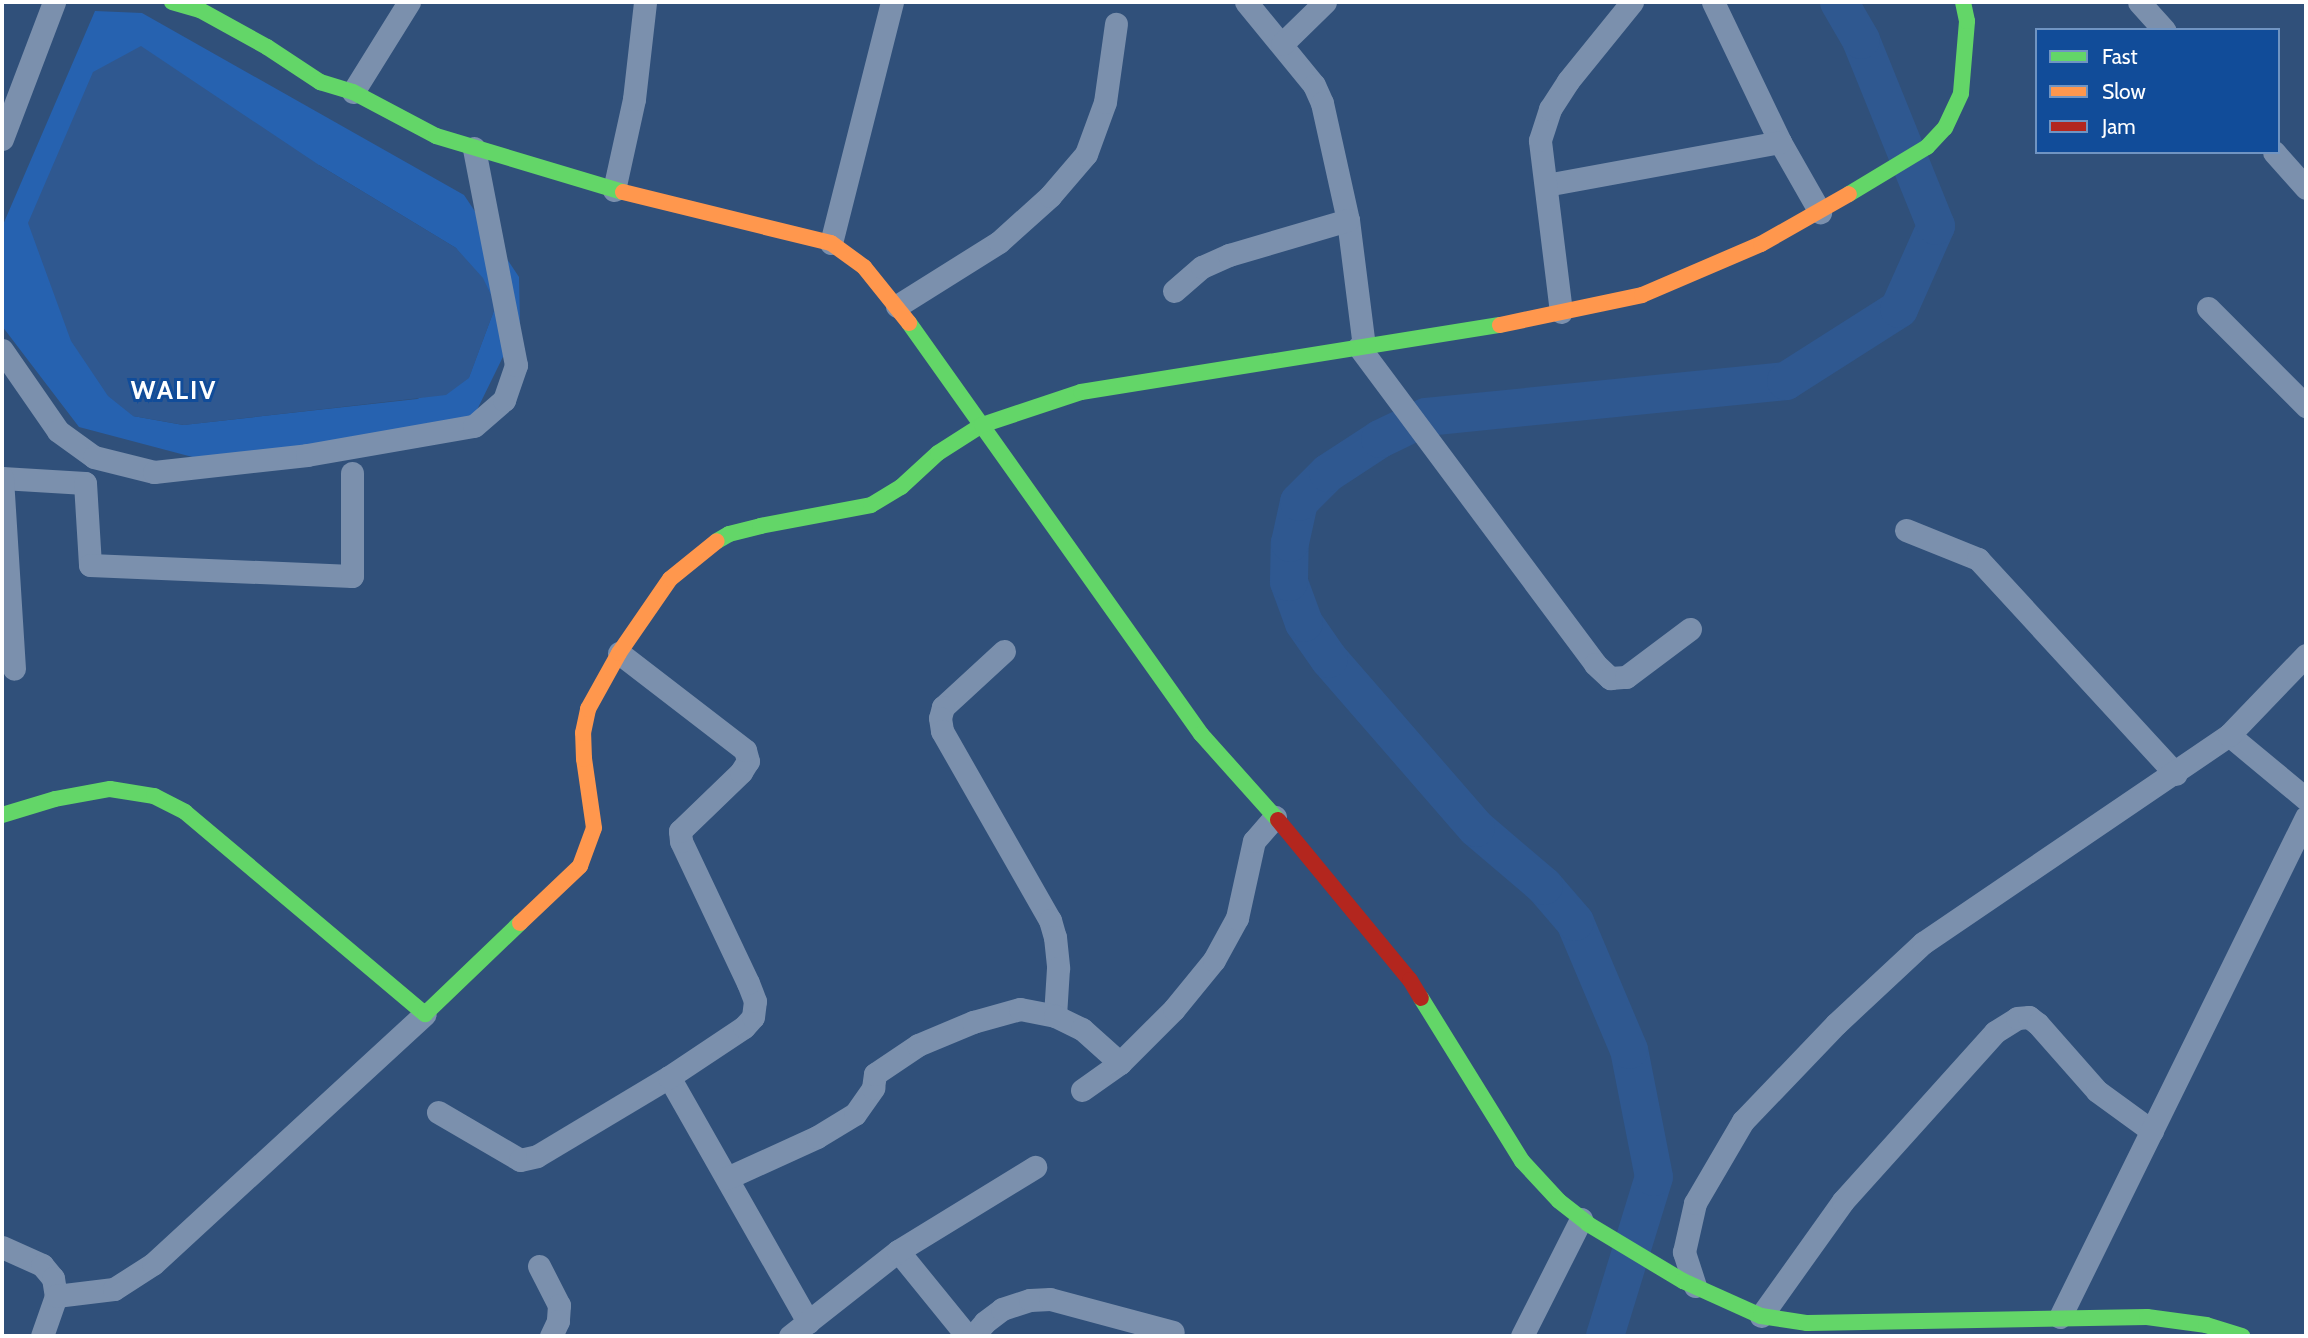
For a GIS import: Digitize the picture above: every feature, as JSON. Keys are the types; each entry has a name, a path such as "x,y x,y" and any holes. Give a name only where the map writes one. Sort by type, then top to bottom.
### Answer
{"street":[{"path":"2,139 54,2"},
{"path":"172,2 200,10 320,82 353,92 436,136 614,190 831,243 864,267 897,306 1201,734 1275,817 1410,980 1522,1160 1559,1201 1584,1221 1689,1284 1761,1316 1807,1323 1941,1323 2060,1317 2147,1317 2206,1325 2242,1336"},
{"path":"353,92 409,2"},
{"path":"614,190 634,99 645,2"},
{"path":"831,243 892,2"},
{"path":"1246,2 1314,85 1322,103 1348,220 1362,347 1595,664 1610,678 1626,677 1690,629"},
{"path":"1282,44 1325,2"},
{"path":"1562,312 1540,140 1550,109 1568,81 1632,2"},
{"path":"1713,2 1780,142 1819,212"},
{"path":"56,1296 114,1289 153,1264 425,1014 580,866 594,828 583,733 588,709 619,653 670,579 708,547 729,534 760,526 871,505 901,487 938,453 982,425 1081,393 1491,327 1642,295 1761,244 1927,147 1945,128 1961,93 1967,21 1963,2"},
{"path":"2139,2 2162,28"},
{"path":"897,306 999,242 1050,196 1086,155 1105,102 1116,24"},
{"path":"1546,185 1780,142"},
{"path":"2,350 58,431 94,457 154,472 307,454 474,426 504,400 516,365 474,148"},
{"path":"2276,154 2306,188"},
{"path":"1174,291 1202,267 1229,255 1348,220"},
{"path":"2208,308 2306,406"},
{"path":"14,670 2,478 85,483 90,565 352,576 352,473"},
{"path":"1906,530 1978,559 2176,774"},
{"path":"1004,651 943,707 940,718 942,731 1050,920 1055,937 1058,968 1055,1016"},
{"path":"438,1112 520,1160 554,1149 669,1077 744,1027 753,1017 755,1001 748,982 681,841 680,831 741,772 748,761 745,750 733,737 619,653"},
{"path":"1689,1284 1684,1252 1696,1203 1743,1121 1836,1024 1923,943 2176,774 2229,735 2306,655"},
{"path":"2229,735 2306,799"},
{"path":"2,815 55,799 110,789 154,796 185,812 425,1014"},
{"path":"1082,1090 1119,1063 1174,1009 1214,960 1237,918 1254,841 1275,817"},
{"path":"2060,1317 2306,817"},
{"path":"727,1178 817,1137 855,1114 873,1088 875,1074 918,1045 973,1022 1020,1009 1055,1016 1082,1029 1119,1063"},
{"path":"1761,1316 1843,1200 1995,1032 2017,1018 2029,1017 2038,1024 2097,1091 2152,1131"},
{"path":"669,1077 727,1178 799,1329 898,1251 1035,1167"},
{"path":"1522,1336 1584,1221"},
{"path":"2,1247 42,1265 53,1278 56,1296 43,1336"},
{"path":"898,1251 967,1336"},
{"path":"539,1266 559,1305 558,1321 551,1336"},
{"path":"973,1336 1002,1309 1030,1300 1049,1299 1173,1332"}],"shaded area":[{"path":"95,11 142,13 464,195 519,277 520,322 473,418 363,441 200,459 79,427 2,326 2,227","holes":["319,165 456,248 496,305 469,377 417,399 183,425 133,416"]},
{"path":"141,46 319,165 456,248 483,278 496,305 469,378 446,395 184,425 133,416 108,396 71,341 28,223 93,72"}],"waterway":[{"path":"1605,1336 1654,1177 1629,1050 1575,922 1544,886 1476,828 1329,659 1304,623 1289,582 1290,543 1299,502 1328,473 1380,439 1426,417 1786,381 1899,309 1936,226 1861,40 1839,2"}],"traffic: fast":[{"path":"172,2 200,10 267,47 320,82 353,92 436,136 623,192"},
{"path":"1849,194 1927,147 1945,128 1961,93 1967,21 1963,2"},
{"path":"909,323 1201,734 1278,820"},
{"path":"717,541 729,534 760,526 871,505 901,487 938,453 982,425 1081,392 1500,325"},
{"path":"2,815 55,799 110,789 154,796 185,812 425,1014 520,923"},
{"path":"1421,998 1522,1161 1559,1201 1588,1224 1683,1281 1761,1316 1807,1323 2147,1317 2206,1325 2242,1336"}],"traffic: slow":[{"path":"623,192 831,243 864,267 909,323"},
{"path":"1500,325 1642,295 1761,244 1849,194"},
{"path":"520,923 580,866 594,828 584,759 583,733 588,709 619,653 670,579 717,541"}],"traffic: jam":[{"path":"1278,820 1410,980 1421,998"}],"district":[{"name":"WALIV","path":"174,391"}]}
